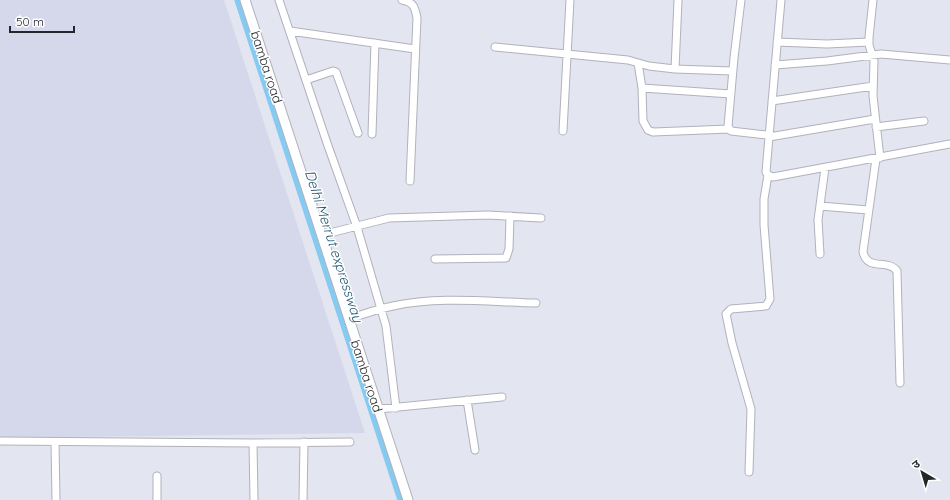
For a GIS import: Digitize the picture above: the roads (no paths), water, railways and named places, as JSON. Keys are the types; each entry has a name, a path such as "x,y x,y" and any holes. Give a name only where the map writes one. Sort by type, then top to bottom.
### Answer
{"street":[{"name":"bamba road","path":"245,0 408,500"},
{"path":"279,0 357,226 386,326 396,408"},
{"path":"402,0 409,1 415,8"},
{"path":"410,181 417,18 415,8 416,0"},
{"path":"563,131 570,0"},
{"path":"675,69 678,0"},
{"path":"729,129 732,72 741,0"},
{"path":"749,472 751,409 732,343 726,314 731,309 766,306 770,299 764,226 764,199 768,175 766,172 781,0"},
{"path":"873,0 869,42 874,60 873,86 878,158 868,210 864,242 865,259 871,263 889,265 897,271 900,384"},
{"path":"290,31 415,48"},
{"path":"778,42 827,44 869,42"},
{"path":"372,134 375,43"},
{"path":"495,47 567,53 675,69 732,72"},
{"path":"775,65 894,54 950,60"},
{"path":"638,63 642,88 643,121 648,130 653,132 729,129 765,134 769,137 876,123 924,121"},
{"path":"306,80 333,70 336,72 358,133"},
{"path":"772,101 873,86"},
{"path":"642,88 731,94"},
{"path":"768,175 773,177 950,144"},
{"path":"820,254 818,220 825,168"},
{"path":"820,206 868,210"},
{"path":"322,235 389,218 488,215 541,218"},
{"path":"435,259 506,258 509,249 510,216"},
{"path":"349,319 381,309 410,303 449,301 536,303"},
{"path":"378,409 502,396"},
{"path":"467,400 475,450"},
{"path":"0,442 350,442"},
{"path":"55,442 56,500"},
{"path":"303,500 304,442"},
{"path":"253,443 254,500"},
{"path":"157,476 157,500"}],"waterway":[{"name":"Delhi Merrut expressway","path":"239,0 402,500"}]}
